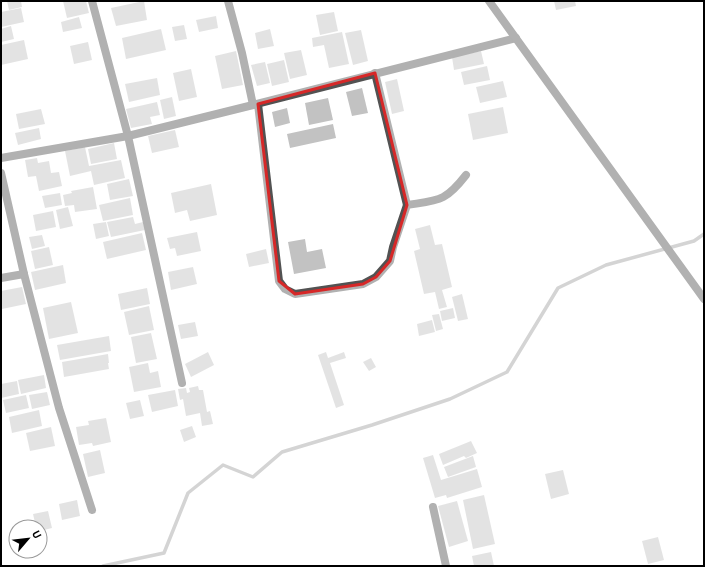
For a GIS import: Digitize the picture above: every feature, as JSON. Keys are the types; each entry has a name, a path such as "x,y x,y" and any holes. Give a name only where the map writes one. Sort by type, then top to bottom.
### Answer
{"street":[{"path":"92,1 128,136 182,383"},
{"path":"228,1 256,105 279,281 285,288 295,294 363,284 376,277 390,261 406,205 375,73"},
{"path":"489,1 704,299"},
{"path":"1,158 128,136 256,105 375,73 516,38"},
{"path":"1,174 24,274 59,408 92,510"},
{"path":"406,205 436,201 447,196 455,189 466,175"},
{"path":"1,278 24,274"},
{"path":"433,507 446,566"}],"highlighted area":[{"path":"375,73 407,205 390,261 376,277 363,284 295,294 279,281 258,104"}],"building":[{"path":"7,1 21,1 22,7 9,10"},
{"path":"63,1 86,1 89,13 67,18"},
{"path":"144,1 147,20 116,26 111,8"},
{"path":"554,1 575,1 576,6 556,10"},
{"path":"21,8 24,22 1,27 1,12"},
{"path":"334,12 338,31 320,35 316,15"},
{"path":"216,16 218,28 199,32 196,20"},
{"path":"79,17 82,28 63,32 61,22"},
{"path":"184,25 187,39 175,41 172,27"},
{"path":"11,26 14,39 1,42 1,29"},
{"path":"161,29 166,50 126,59 122,38"},
{"path":"270,29 274,46 258,49 255,33"},
{"path":"361,30 368,61 353,65 345,33"},
{"path":"342,32 349,64 329,68 324,45 313,47 312,38"},
{"path":"24,40 28,59 1,65 1,45"},
{"path":"88,42 92,60 74,64 70,46"},
{"path":"301,50 307,75 290,79 284,53"},
{"path":"236,51 243,85 222,89 215,56"},
{"path":"481,51 484,64 454,70 452,57"},
{"path":"284,60 289,82 272,86 267,64"},
{"path":"265,62 270,83 257,86 251,65"},
{"path":"487,66 490,80 464,85 461,72"},
{"path":"191,69 197,97 179,101 173,73"},
{"path":"157,78 160,95 129,102 125,84"},
{"path":"397,79 404,111 392,114 385,82"},
{"path":"503,81 507,97 480,103 476,87"},
{"path":"362,88 368,113 352,116 346,92"},
{"path":"172,97 176,116 164,119 160,100"},
{"path":"328,98 333,120 309,125 305,103"},
{"path":"157,102 160,115 150,117 152,124 131,128 126,109"},
{"path":"503,107 508,133 473,140 468,114"},
{"path":"287,108 290,123 275,127 272,112"},
{"path":"41,109 45,124 19,129 16,114"},
{"path":"333,124 336,138 290,148 287,134"},
{"path":"39,128 41,139 18,145 15,133"},
{"path":"175,130 179,147 152,153 148,136"},
{"path":"114,143 117,159 91,164 88,149"},
{"path":"85,147 89,166 121,160 125,178 94,185 91,171 70,176 65,151"},
{"path":"37,158 38,163 49,161 51,173 59,172 62,186 39,191 36,176 28,177 25,160"},
{"path":"129,179 133,196 110,200 107,184"},
{"path":"211,184 217,215 190,221 187,210 175,213 171,193"},
{"path":"93,187 97,209 75,212 74,205 65,206 63,195 72,193 71,191"},
{"path":"60,193 62,205 45,208 42,196"},
{"path":"130,198 133,215 103,221 99,205"},
{"path":"68,207 73,226 60,229 56,210"},
{"path":"53,211 56,227 36,231 33,215"},
{"path":"133,217 135,224 143,222 145,230 111,237 107,222"},
{"path":"106,222 109,236 96,239 93,224"},
{"path":"430,225 435,245 442,244 452,287 442,290 447,307 439,309 435,292 424,294 414,251 420,249 415,229"},
{"path":"197,232 201,251 177,256 175,248 170,249 167,238"},
{"path":"142,233 146,250 107,259 103,242"},
{"path":"42,235 45,246 32,249 29,237"},
{"path":"305,239 307,252 322,249 326,268 294,274 288,242"},
{"path":"49,247 53,265 35,269 31,251"},
{"path":"266,249 269,263 249,267 246,254"},
{"path":"63,265 66,283 35,290 31,272"},
{"path":"193,267 197,284 171,290 168,272"},
{"path":"22,287 26,304 2,309 1,291"},
{"path":"147,288 150,304 121,310 118,294"},
{"path":"462,294 468,319 458,321 452,297"},
{"path":"71,302 78,333 49,339 43,308"},
{"path":"149,306 154,330 129,335 124,312"},
{"path":"453,308 455,318 442,321 440,311"},
{"path":"439,314 443,329 436,331 432,315"},
{"path":"432,320 435,332 419,336 417,324"},
{"path":"195,322 198,336 181,339 178,325"},
{"path":"151,333 157,359 136,363 131,337"},
{"path":"109,336 111,351 60,360 57,345"},
{"path":"208,352 214,365 191,377 185,364"},
{"path":"326,352 328,358 344,352 346,358 330,363 344,405 336,408 318,355"},
{"path":"108,354 109,369 64,377 62,362"},
{"path":"371,358 376,367 369,371 363,362"},
{"path":"148,363 150,373 158,371 161,387 134,392 129,367"},
{"path":"44,375 46,388 21,394 18,380"},
{"path":"17,381 19,394 1,398 1,384"},
{"path":"198,386 199,390 203,390 207,412 210,411 213,424 202,426 200,413 186,416 183,399 180,400 178,389 186,388 187,393 190,392 189,388"},
{"path":"175,390 178,406 152,412 148,395"},
{"path":"47,392 50,405 32,409 29,395"},
{"path":"26,395 29,408 6,413 3,400"},
{"path":"140,400 144,416 130,419 126,403"},
{"path":"39,410 42,426 12,433 9,417"},
{"path":"106,418 111,442 93,446 92,443 79,445 76,427 89,425 88,421"},
{"path":"192,426 196,437 184,442 180,430"},
{"path":"51,427 55,446 30,451 26,433"},
{"path":"471,441 477,453 466,458 464,456 443,465 439,454"},
{"path":"100,450 105,473 88,477 83,454"},
{"path":"433,455 441,480 477,469 482,487 447,498 446,495 435,498 423,458"},
{"path":"473,456 476,467 448,477 444,467"},
{"path":"563,470 569,494 551,499 545,474"},
{"path":"484,495 495,544 473,549 463,500"},
{"path":"77,500 80,516 62,520 59,504"},
{"path":"457,501 468,541 449,547 438,506"},
{"path":"48,511 52,528 48,529 48,519 34,519 33,514"},
{"path":"658,537 664,560 648,564 642,541"},
{"path":"491,552 494,566 474,566 472,556"}],"waterway":[{"path":"103,566 164,553 188,493 223,465 253,477 282,452 372,425 450,399 507,372 558,288 606,265 694,241 704,234"}]}
